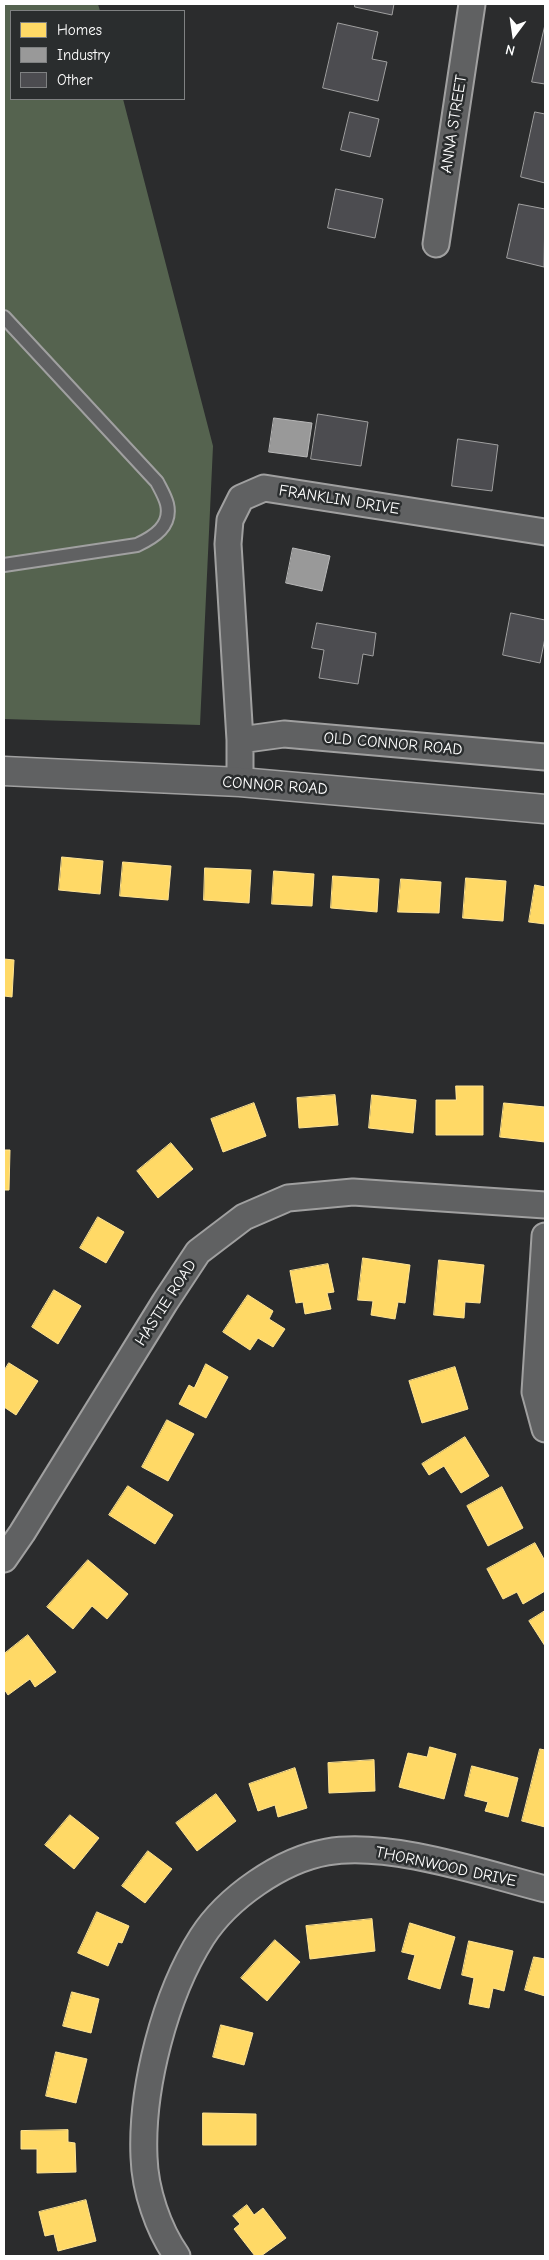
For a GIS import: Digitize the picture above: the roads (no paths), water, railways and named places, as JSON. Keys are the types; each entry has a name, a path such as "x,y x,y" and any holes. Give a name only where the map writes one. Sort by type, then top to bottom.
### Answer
{"main road":[{"name":"CONNOR ROAD","path":"4,771 240,782 545,809"}],"street":[{"name":"ANNA STREET","path":"436,244 472,4"},
{"name":"FRANKLIN DRIVE","path":"240,782 240,740 228,544 230,520 241,498 264,488 545,532"},
{"name":"OLD CONNOR ROAD","path":"240,740 284,734 545,757"},
{"name":"HASTIE ROAD","path":"4,1559 198,1252 244,1217 288,1198 353,1192 545,1205"},
{"path":"545,1236 535,1392 545,1429"},
{"name":"THORNWOOD DRIVE","path":"177,2256 166,2242 150,2198 144,2158 146,2109 158,2040 178,1982 202,1936 236,1898 278,1868 327,1852 378,1850 433,1860 545,1889"}],"lane":[{"path":"4,317 156,482 167,504 165,522 160,530 155,536 137,545 4,564"}]}
